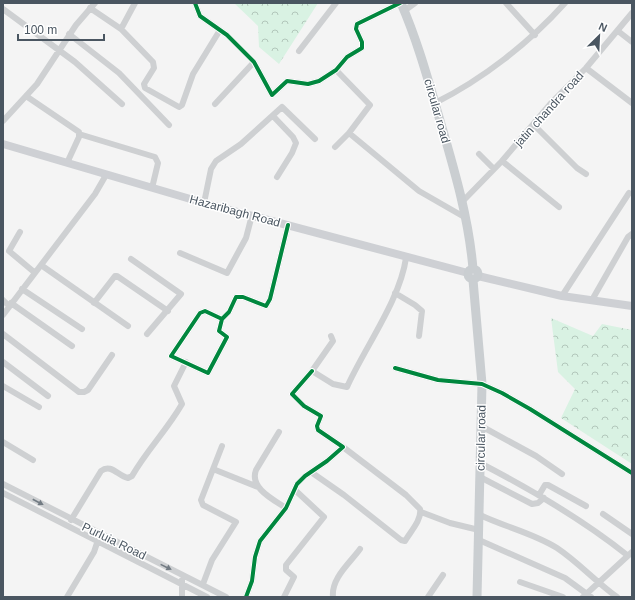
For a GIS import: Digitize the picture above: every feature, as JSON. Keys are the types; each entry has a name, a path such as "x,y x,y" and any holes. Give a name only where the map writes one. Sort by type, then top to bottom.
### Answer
{"main road":[{"name":"circular road","path":"402,6 421,55 466,218 473,275 481,382 480,515 477,597"},
{"name":"Hazaribagh Road","path":"3,144 204,203 406,258 562,296 632,306"}],"street":[{"path":"3,121 48,69 70,34 95,3"},
{"path":"121,29 134,3"},
{"path":"195,3 200,16 220,30 254,62 272,95 287,81 308,84 319,81 336,70 347,57 362,48 362,42 356,29 357,24 402,6 414,3"},
{"path":"299,51 336,3"},
{"path":"506,3 535,35"},
{"path":"435,103 467,86 535,35 565,3"},
{"path":"90,8 121,29 153,62 154,68 144,84 145,88 180,107 193,74 220,30"},
{"path":"3,9 60,50 122,104"},
{"name":"jatin chandra road","path":"462,202 502,161 552,102 586,68 632,13"},
{"path":"618,31 632,42"},
{"path":"70,34 119,73 169,125"},
{"path":"215,104 254,62"},
{"path":"586,68 632,103"},
{"path":"334,147 349,133 370,105 336,70"},
{"path":"26,96 80,134 155,157 158,163 152,188"},
{"path":"204,203 211,169 216,161 237,146 282,107 315,140"},
{"path":"273,116 293,137 296,143 292,153 277,177"},
{"path":"534,125 577,168 586,174"},
{"path":"349,133 373,151 419,191 466,218"},
{"path":"67,164 80,134"},
{"path":"479,154 494,169"},
{"path":"502,161 559,207"},
{"path":"3,315 34,272 41,265 95,194 106,175"},
{"path":"562,296 629,193"},
{"path":"180,253 227,273 246,238 252,215"},
{"path":"222,319 205,311 200,313 171,356 208,373 227,337 219,331 222,319 229,312 236,297 243,297 266,306 270,300 288,225"},
{"path":"20,232 9,251 34,272"},
{"path":"592,300 628,237 632,234"},
{"path":"312,371 333,384 347,387 395,293 405,268 406,258"},
{"path":"131,259 181,294 148,334"},
{"path":"41,265 128,326"},
{"path":"94,303 115,276 117,276 168,310"},
{"path":"22,289 82,329"},
{"path":"395,293 422,311 419,336"},
{"path":"3,300 72,346"},
{"path":"3,334 79,392 88,390 112,355"},
{"path":"331,336 333,341 312,371 292,394 304,406 321,416 317,426 318,430 406,495 421,512 450,523 479,530"},
{"path":"3,362 48,396"},
{"path":"71,520 105,468 110,468 124,477 128,478 132,476 148,450 168,428 182,404 174,386 186,362"},
{"path":"395,368 438,380 481,382 564,426"},
{"path":"481,382 530,409 632,473"},
{"path":"3,386 39,407"},
{"path":"481,426 536,456 562,474"},
{"path":"258,487 255,477 256,470 279,432"},
{"path":"3,442 33,460"},
{"path":"203,584 212,560 236,522 203,505 201,500 222,446"},
{"path":"246,597 252,581 255,557 260,541 286,508 298,484 343,447"},
{"path":"479,540 565,578 587,596 597,583 630,553 541,496 480,463"},
{"path":"213,469 258,487 286,508"},
{"path":"311,472 344,495 402,541 405,541 415,526 421,512"},
{"path":"480,477 532,504 538,503 545,485 548,485 586,506"},
{"name":"Purluia Road","path":"3,484 71,520 203,584 226,597"},
{"path":"284,597 294,577 286,570 286,565 324,517 295,490"},
{"name":"Purluia Road","path":"3,493 207,597"},
{"path":"603,514 632,534"},
{"path":"480,515 536,537 556,548 597,583 617,597"},
{"path":"67,597 94,552 100,534"},
{"path":"333,597 333,592 338,577 360,549"},
{"path":"182,597 181,583 184,575"},
{"path":"428,597 443,575"},
{"path":"520,582 563,597"}],"green space":[{"path":"234,3 318,3 279,64 259,47 258,26"},
{"path":"551,318 593,336 602,324 632,330 632,464 561,418 575,389 558,372"}],"cycle path":[{"path":"195,3 200,16 227,35 254,62 272,95 287,81 308,84 319,81 336,70 347,57 362,48 362,42 356,29 357,24 400,3"},
{"path":"222,319 219,331 227,337 208,373 171,356 200,313 205,311 222,319 229,312 236,297 243,297 266,306 270,299 288,225"},
{"path":"395,368 438,380 482,384 502,393 530,409 632,473"},
{"path":"246,597 252,581 255,557 260,541 286,508 297,484 305,476 327,461 343,447 318,430 317,426 321,416 304,406 292,394 312,371"}]}
